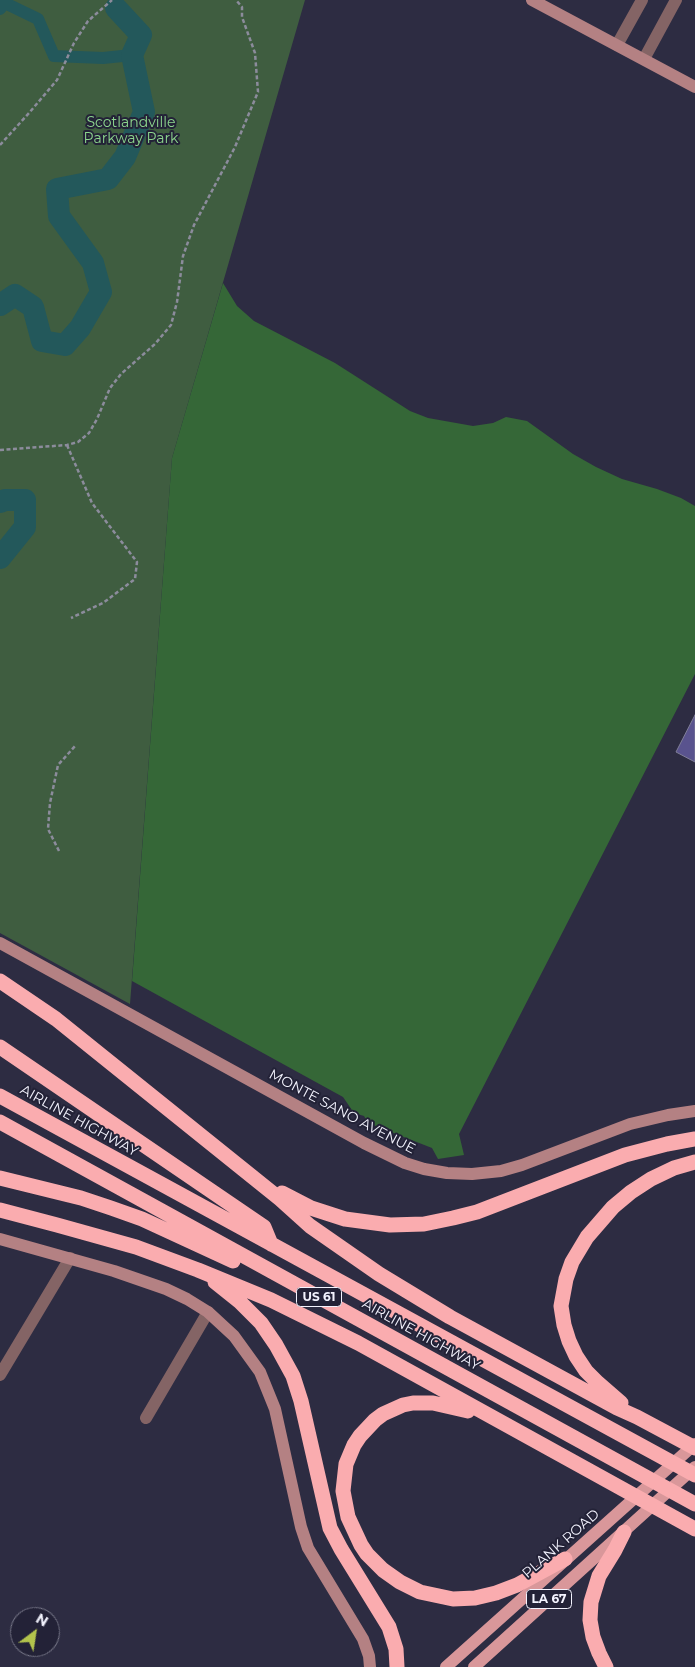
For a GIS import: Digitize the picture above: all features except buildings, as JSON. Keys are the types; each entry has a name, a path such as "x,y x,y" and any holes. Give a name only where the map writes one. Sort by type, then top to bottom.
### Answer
{"highway":[{"path":"0,981 56,1019 267,1188 310,1226 343,1250 407,1292 617,1408 695,1448"},
{"path":"0,1047 264,1227 271,1244"},
{"name":"AIRLINE HIGHWAY","path":"0,1096 695,1475"},
{"name":"AIRLINE HIGHWAY","path":"0,1122 695,1504"},
{"path":"267,1188 282,1193 311,1208 345,1219 380,1224 424,1224 491,1207 625,1155 695,1139"},
{"path":"637,1417 598,1383 586,1371 576,1356 564,1325 561,1306 564,1287 569,1270 582,1244 594,1227 613,1207 651,1179 674,1168 695,1162"},
{"path":"0,1178 81,1198 142,1219 246,1268 307,1291"},
{"path":"0,1210 120,1242 198,1270 271,1300 321,1324 695,1529"},
{"path":"198,1270 240,1302 256,1318 285,1359 301,1401 330,1528 341,1550 389,1627 396,1649 397,1667"},
{"path":"476,1409 465,1411 444,1404 413,1403 402,1405 383,1414 367,1428 354,1445 349,1456 343,1484 345,1508 361,1545 379,1566 400,1582 420,1592 453,1598 475,1598 496,1593 565,1559"},
{"path":"606,1667 593,1637 590,1608 594,1588 599,1576 624,1532"}],"main road":[{"name":"PLANK ROAD","path":"446,1667 695,1444"},
{"name":"LA 67","path":"474,1667 695,1467"}],"street":[{"path":"532,0 695,87"},
{"path":"617,45 642,0"},
{"path":"644,59 676,0"},
{"name":"MONTE SANO AVENUE","path":"0,943 364,1143 405,1163 424,1169 447,1173 472,1174 501,1171 522,1165 630,1124 695,1111"},
{"path":"0,1239 154,1284 182,1296 208,1312 226,1327 253,1360 266,1384 275,1409 301,1527 308,1548 363,1639 369,1656 370,1667"},
{"path":"0,1375 70,1258"},
{"path":"146,1418 208,1312"}],"path":[{"path":"0,145 52,86 66,63 74,43 88,21 112,0"},
{"path":"0,450 67,445 78,442 89,433 110,388 122,374 155,344 171,325 177,302 183,256 194,225 235,147 258,92 255,53 242,17 242,6 236,0"},
{"path":"67,445 92,503 137,562 135,579 103,603 70,618"},
{"path":"59,851 48,829 50,803 58,765 76,745"}],"green space":[{"name":"Scotlandville Parkway Park","path":"0,0 305,0 172,458 130,1004 0,933"},
{"path":"223,283 237,306 254,321 335,363 410,411 428,418 473,426 493,423 506,417 527,421 573,454 596,467 622,479 681,498 695,506 695,674 459,1134 464,1155 438,1159 432,1148 368,1123 364,1116 354,1113 343,1097 132,981 172,458"}],"waterway":[{"path":"0,9 5,3 38,19 54,56 103,58 132,55"},
{"path":"0,305 15,295 33,307 42,341 65,345 80,328 101,292 93,263 59,216 57,189 108,179 125,157 144,112 132,55 141,35 116,8"},
{"path":"0,502 5,500 25,500 25,527 0,558"}]}
